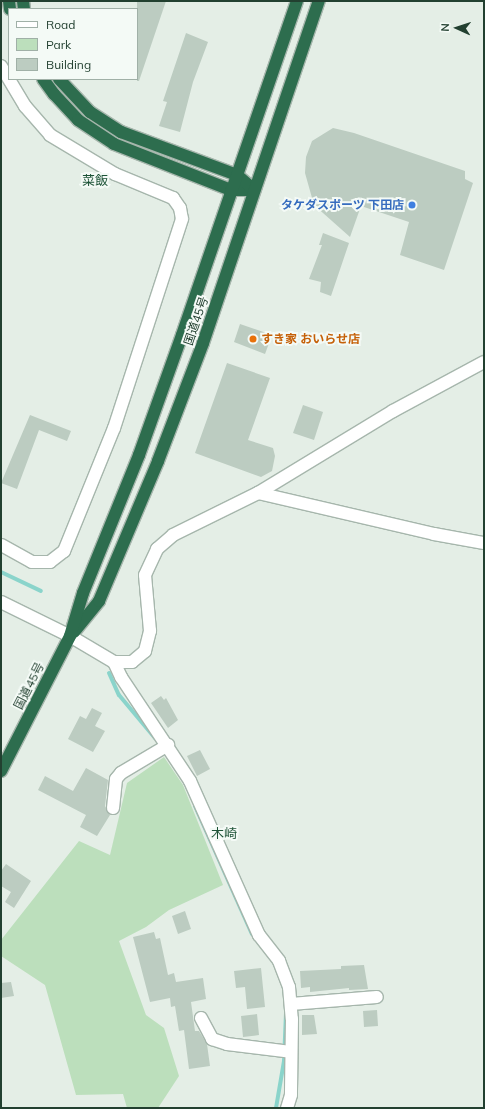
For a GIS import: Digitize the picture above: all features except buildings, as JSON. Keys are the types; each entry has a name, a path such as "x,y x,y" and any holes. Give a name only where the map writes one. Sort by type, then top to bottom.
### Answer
{"highway":[{"name":"国道45号","path":"1,771 70,636 82,592 139,455 297,1"},
{"name":"国道45号","path":"70,636 99,601 158,461 203,343 319,1"},
{"path":"44,80 78,120 114,144 231,190 254,190"},
{"path":"60,80 90,112 121,132 237,174 254,190"}],"street":[{"path":"1,66 8,78"},
{"path":"1,545 32,562 50,562 64,551 114,428 182,219 180,208 173,198 109,171 50,135 25,106 9,80"},
{"path":"1,602 70,636 114,662 132,662 145,651 150,631 145,574 157,549 173,535 258,493 392,411 484,362"},
{"path":"258,493 434,534 484,543"},
{"path":"114,662 121,677 168,745 190,781 258,935 279,961 289,987 291,1004 291,1095 287,1108"},
{"path":"114,808 116,779 121,773 168,745"},
{"path":"291,1004 377,997"},
{"path":"201,1018 212,1039 227,1044 291,1052"}],"green space":[{"path":"164,757 183,785 223,885 169,910 146,927 119,941 146,1015 164,1028 179,1076 158,1108 127,1108 123,1094 76,1095 45,985 1,956 1,940 79,841 110,855 127,783"}],"waterway":[{"path":"1,572 41,591"},
{"path":"109,673 119,695 155,738"},
{"path":"195,806 252,934"},
{"path":"276,1108 284,1061 286,1014"}],"place":[{"name":"タケダスポーツ 下田店","path":"412,205"},
{"name":"すき家 おいらせ店","path":"253,339"}],"district":[{"name":"菜飯","path":"95,180"},
{"name":"木崎","path":"224,833"}]}
